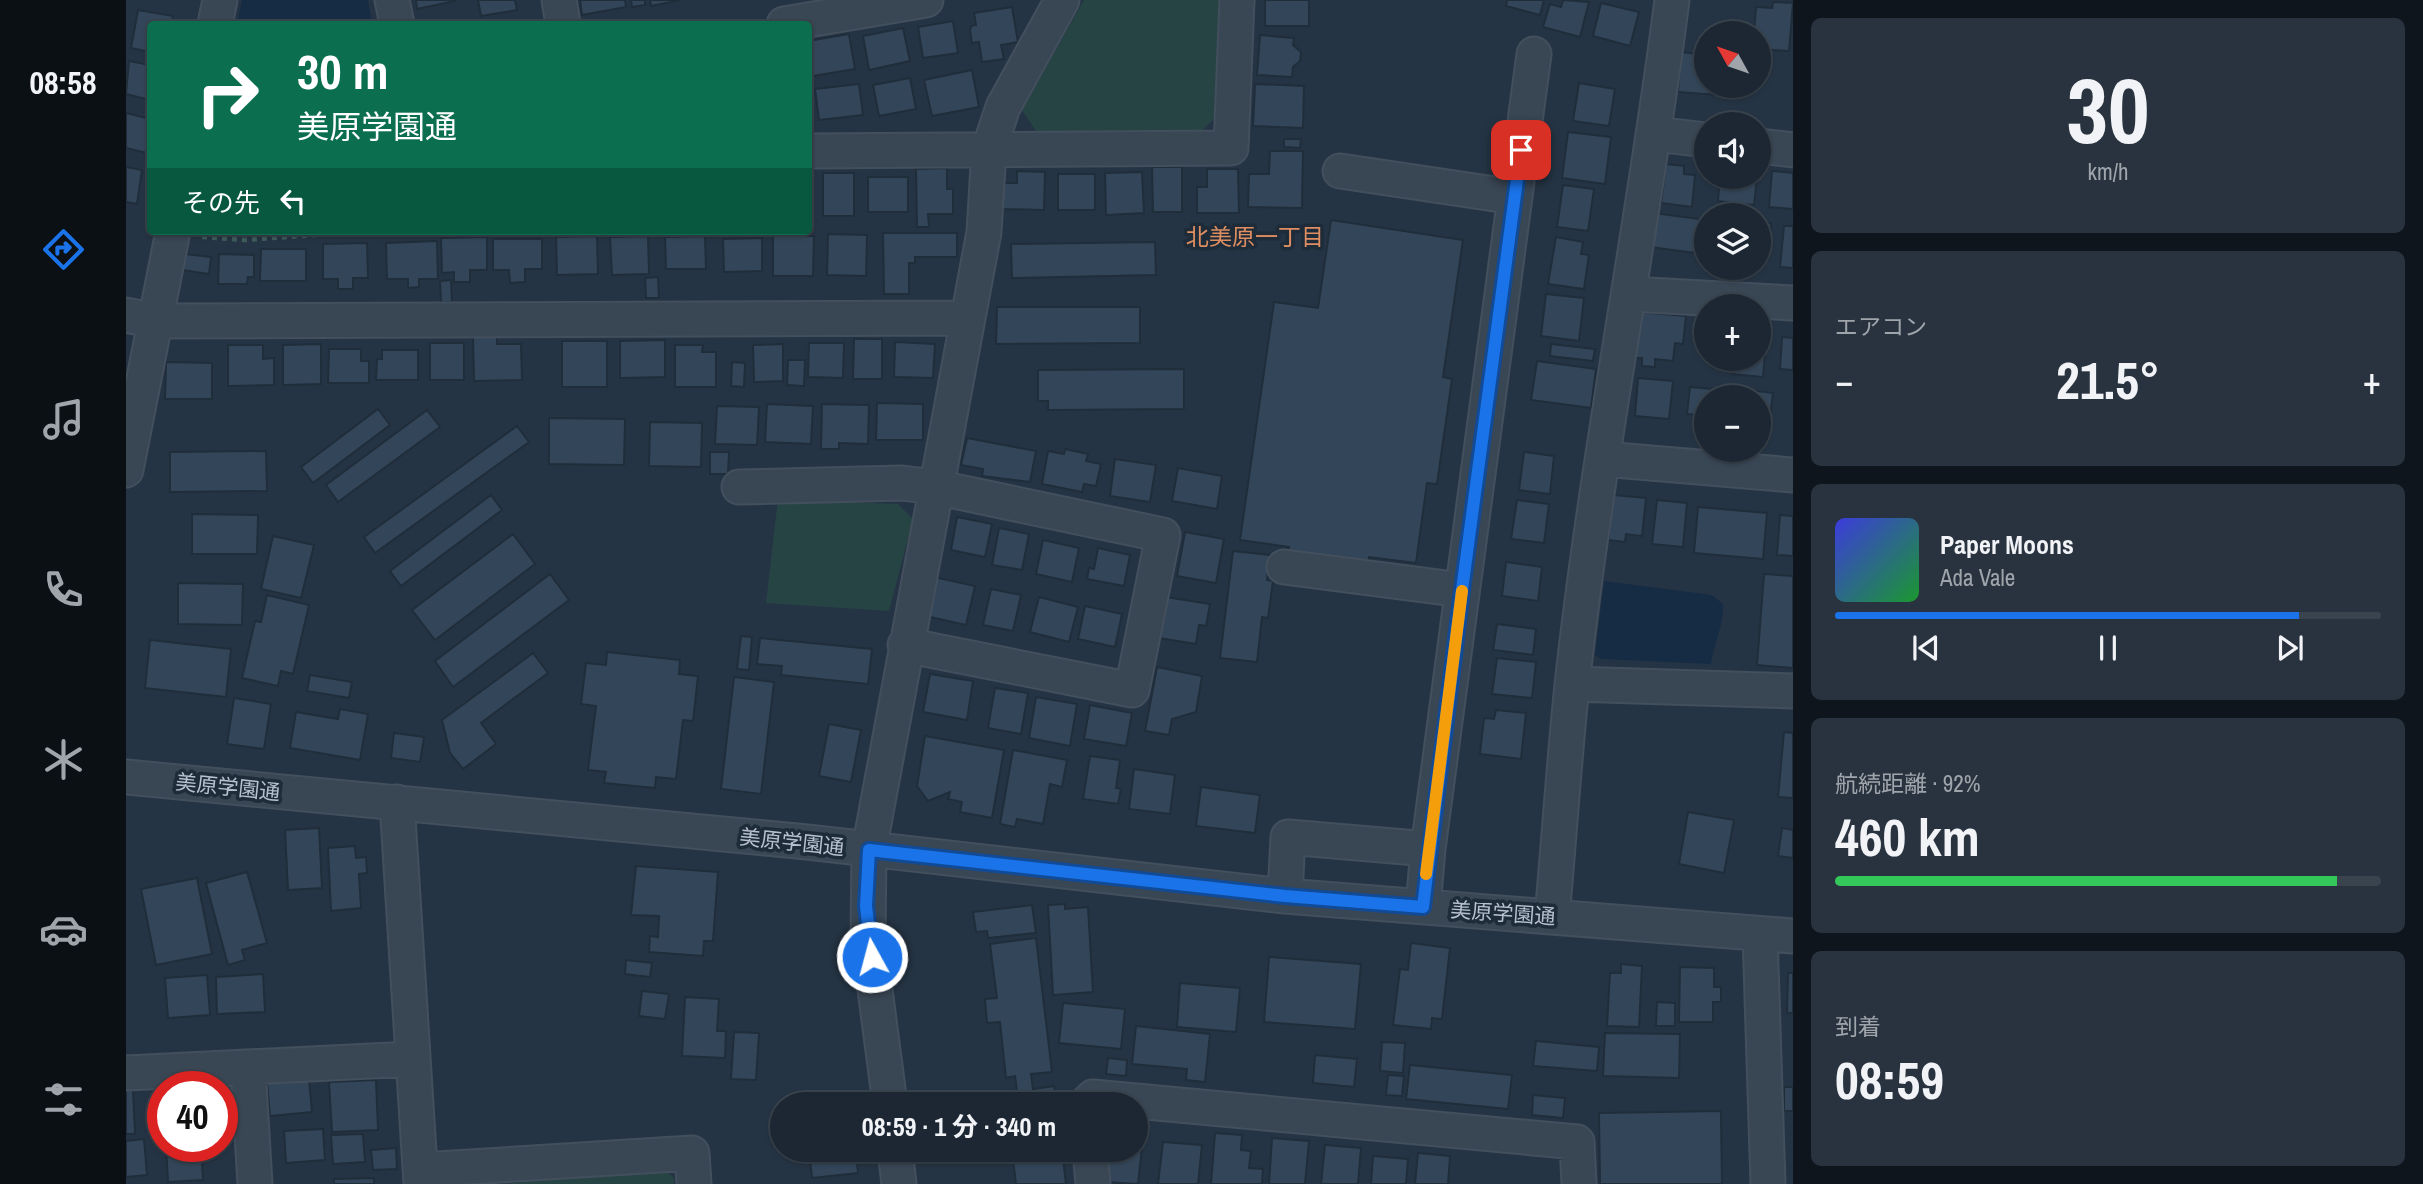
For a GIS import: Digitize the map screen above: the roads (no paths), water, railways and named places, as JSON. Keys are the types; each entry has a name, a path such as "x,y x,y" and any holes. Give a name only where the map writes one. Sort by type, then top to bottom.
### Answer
{"street":[{"path":"216,21 220,0"},
{"path":"392,0 396,21"},
{"path":"559,0 562,21"},
{"path":"802,21 926,0"},
{"path":"888,1092 868,936 869,850 905,645 984,232 989,149 1003,107 1062,0"},
{"path":"812,151 1231,148 1237,0"},
{"path":"1552,917 1572,684 1655,134 1672,0"},
{"path":"1423,907 1462,590 1534,54"},
{"path":"1655,134 1694,139"},
{"path":"1771,147 1793,150"},
{"path":"1340,171 1515,197"},
{"path":"126,470 141,318 172,235"},
{"path":"1630,294 1793,303"},
{"path":"141,318 967,318"},
{"path":"1604,459 1793,475"},
{"path":"739,487 902,483 936,487 1163,535 1132,690 905,645"},
{"path":"1284,568 1462,590"},
{"path":"1572,684 1793,691"},
{"name":"美原学園通","path":"126,777 869,850 1285,896 1793,936"},
{"path":"397,802 421,1177 692,1153 694,1184"},
{"path":"1285,896 1288,837 1429,849"},
{"path":"1759,934 1768,1184"},
{"path":"126,1073 412,1059"},
{"path":"248,1067 255,1184"},
{"path":"1148,1102 1577,1142 1578,1184"},
{"path":"896,1162 899,1184"},
{"path":"1091,1162 1094,1184"}],"water":[{"path":"242,0 368,0 372,21 238,21"},
{"path":"1604,581 1712,595 1723,604 1723,612 1711,664 1601,659 1595,655"}],"district":[{"name":"北美原一丁目","path":"1255,236"}]}
